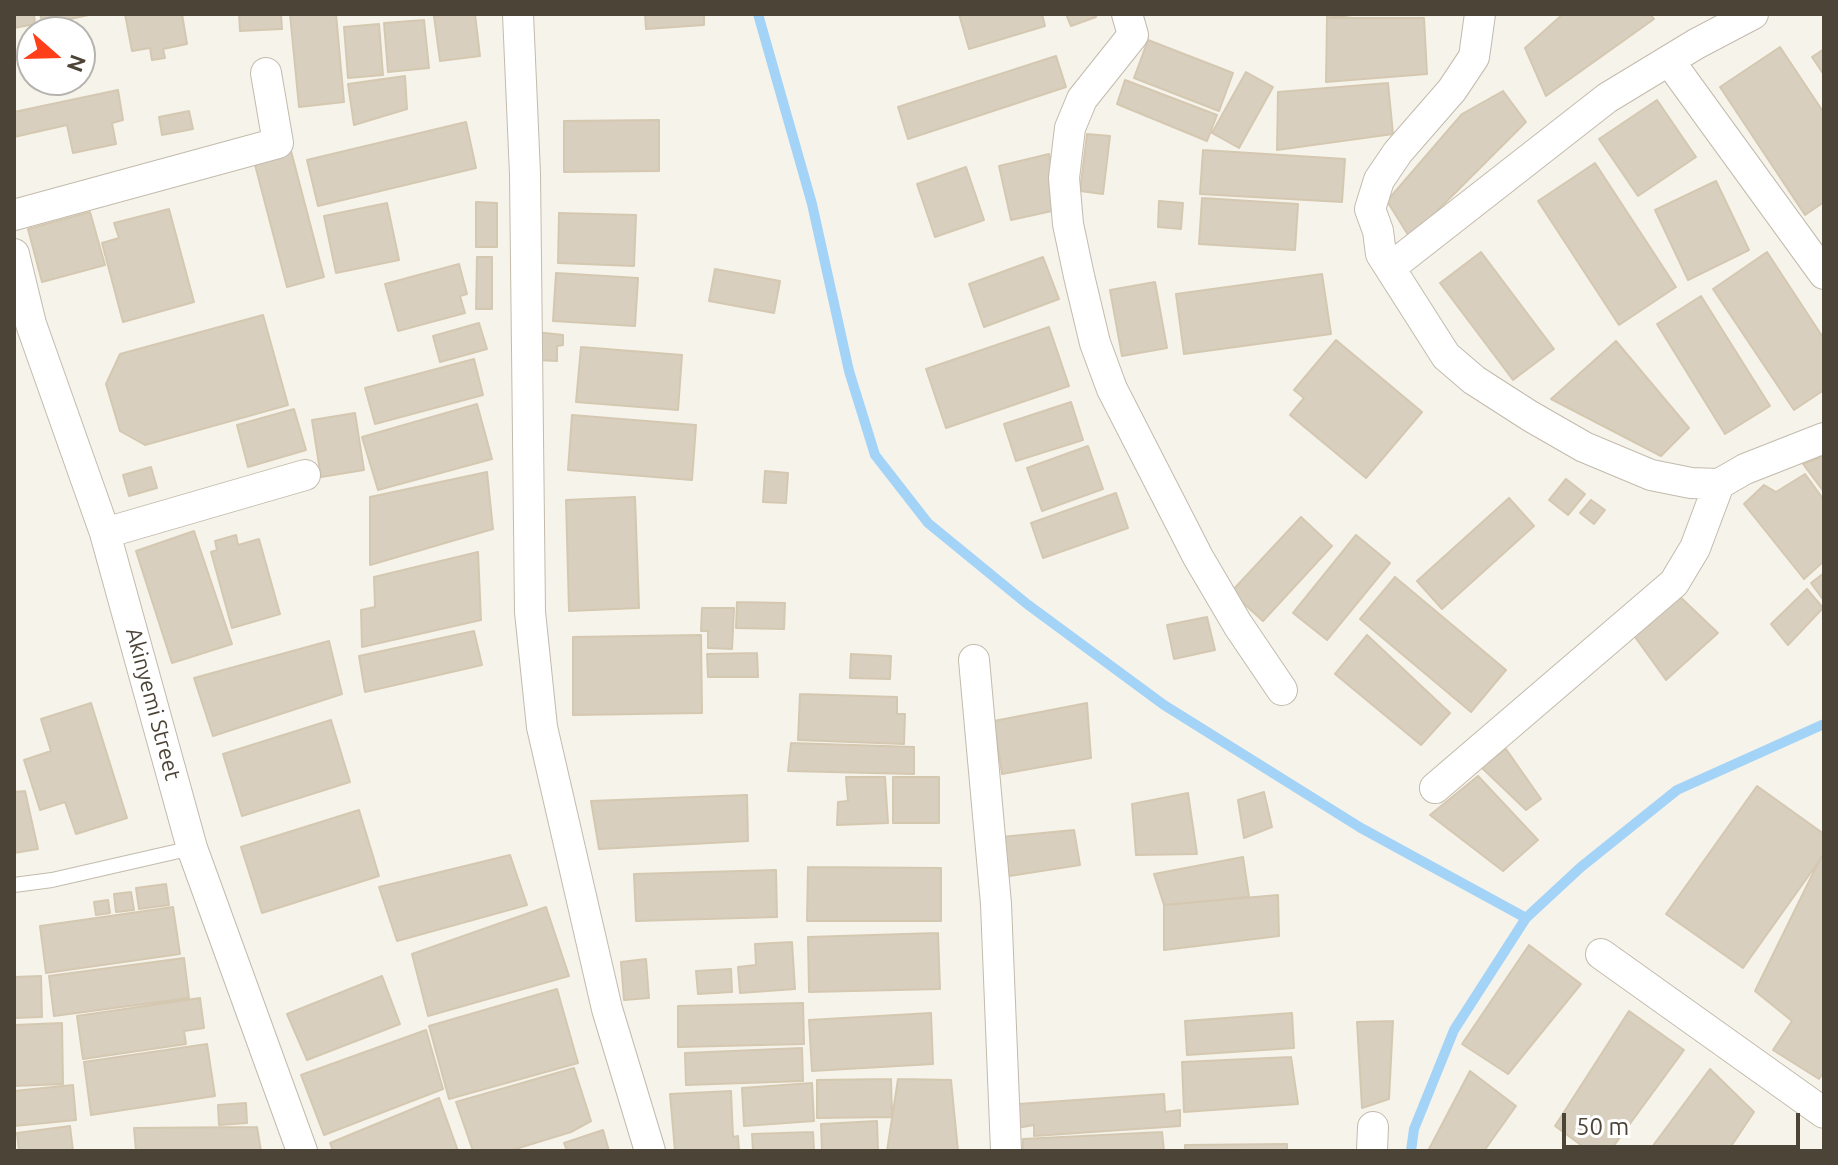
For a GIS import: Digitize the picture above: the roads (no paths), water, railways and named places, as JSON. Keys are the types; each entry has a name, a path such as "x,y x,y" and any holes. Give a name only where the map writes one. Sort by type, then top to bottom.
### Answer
{"street":[{"path":"518,14 525,174 530,612 542,727 607,1009 650,1151"},
{"path":"1127,14 1133,35 1082,99 1070,128 1064,178 1068,224 1079,276 1095,343 1112,389 1198,557 1238,625 1282,690"},
{"path":"1480,14 1474,57 1452,90 1398,152 1379,180 1370,209 1378,231 1381,254 1446,356 1474,380 1584,447 1651,475 1691,483 1719,484 1745,469 1824,438"},
{"path":"1391,267 1607,98 1696,44 1753,14"},
{"path":"1670,62 1824,274"},
{"path":"14,215 278,143 266,73"},
{"name":"Akinyemi Street","path":"14,254 31,324 105,533 192,848 302,1151"},
{"path":"105,533 305,475"},
{"path":"1435,788 1674,583 1695,548 1719,484"},
{"path":"974,660 996,904 1006,1151"},
{"path":"1601,954 1824,1113"}],"lane":[{"path":"14,885 52,880 192,848"}],"waterway":[{"path":"758,14 812,204 849,371 875,455 928,523 1027,604 1164,705 1361,828 1526,918"},
{"path":"1411,1151 1414,1129 1454,1030 1526,918 1581,867 1677,790 1824,724"}]}
